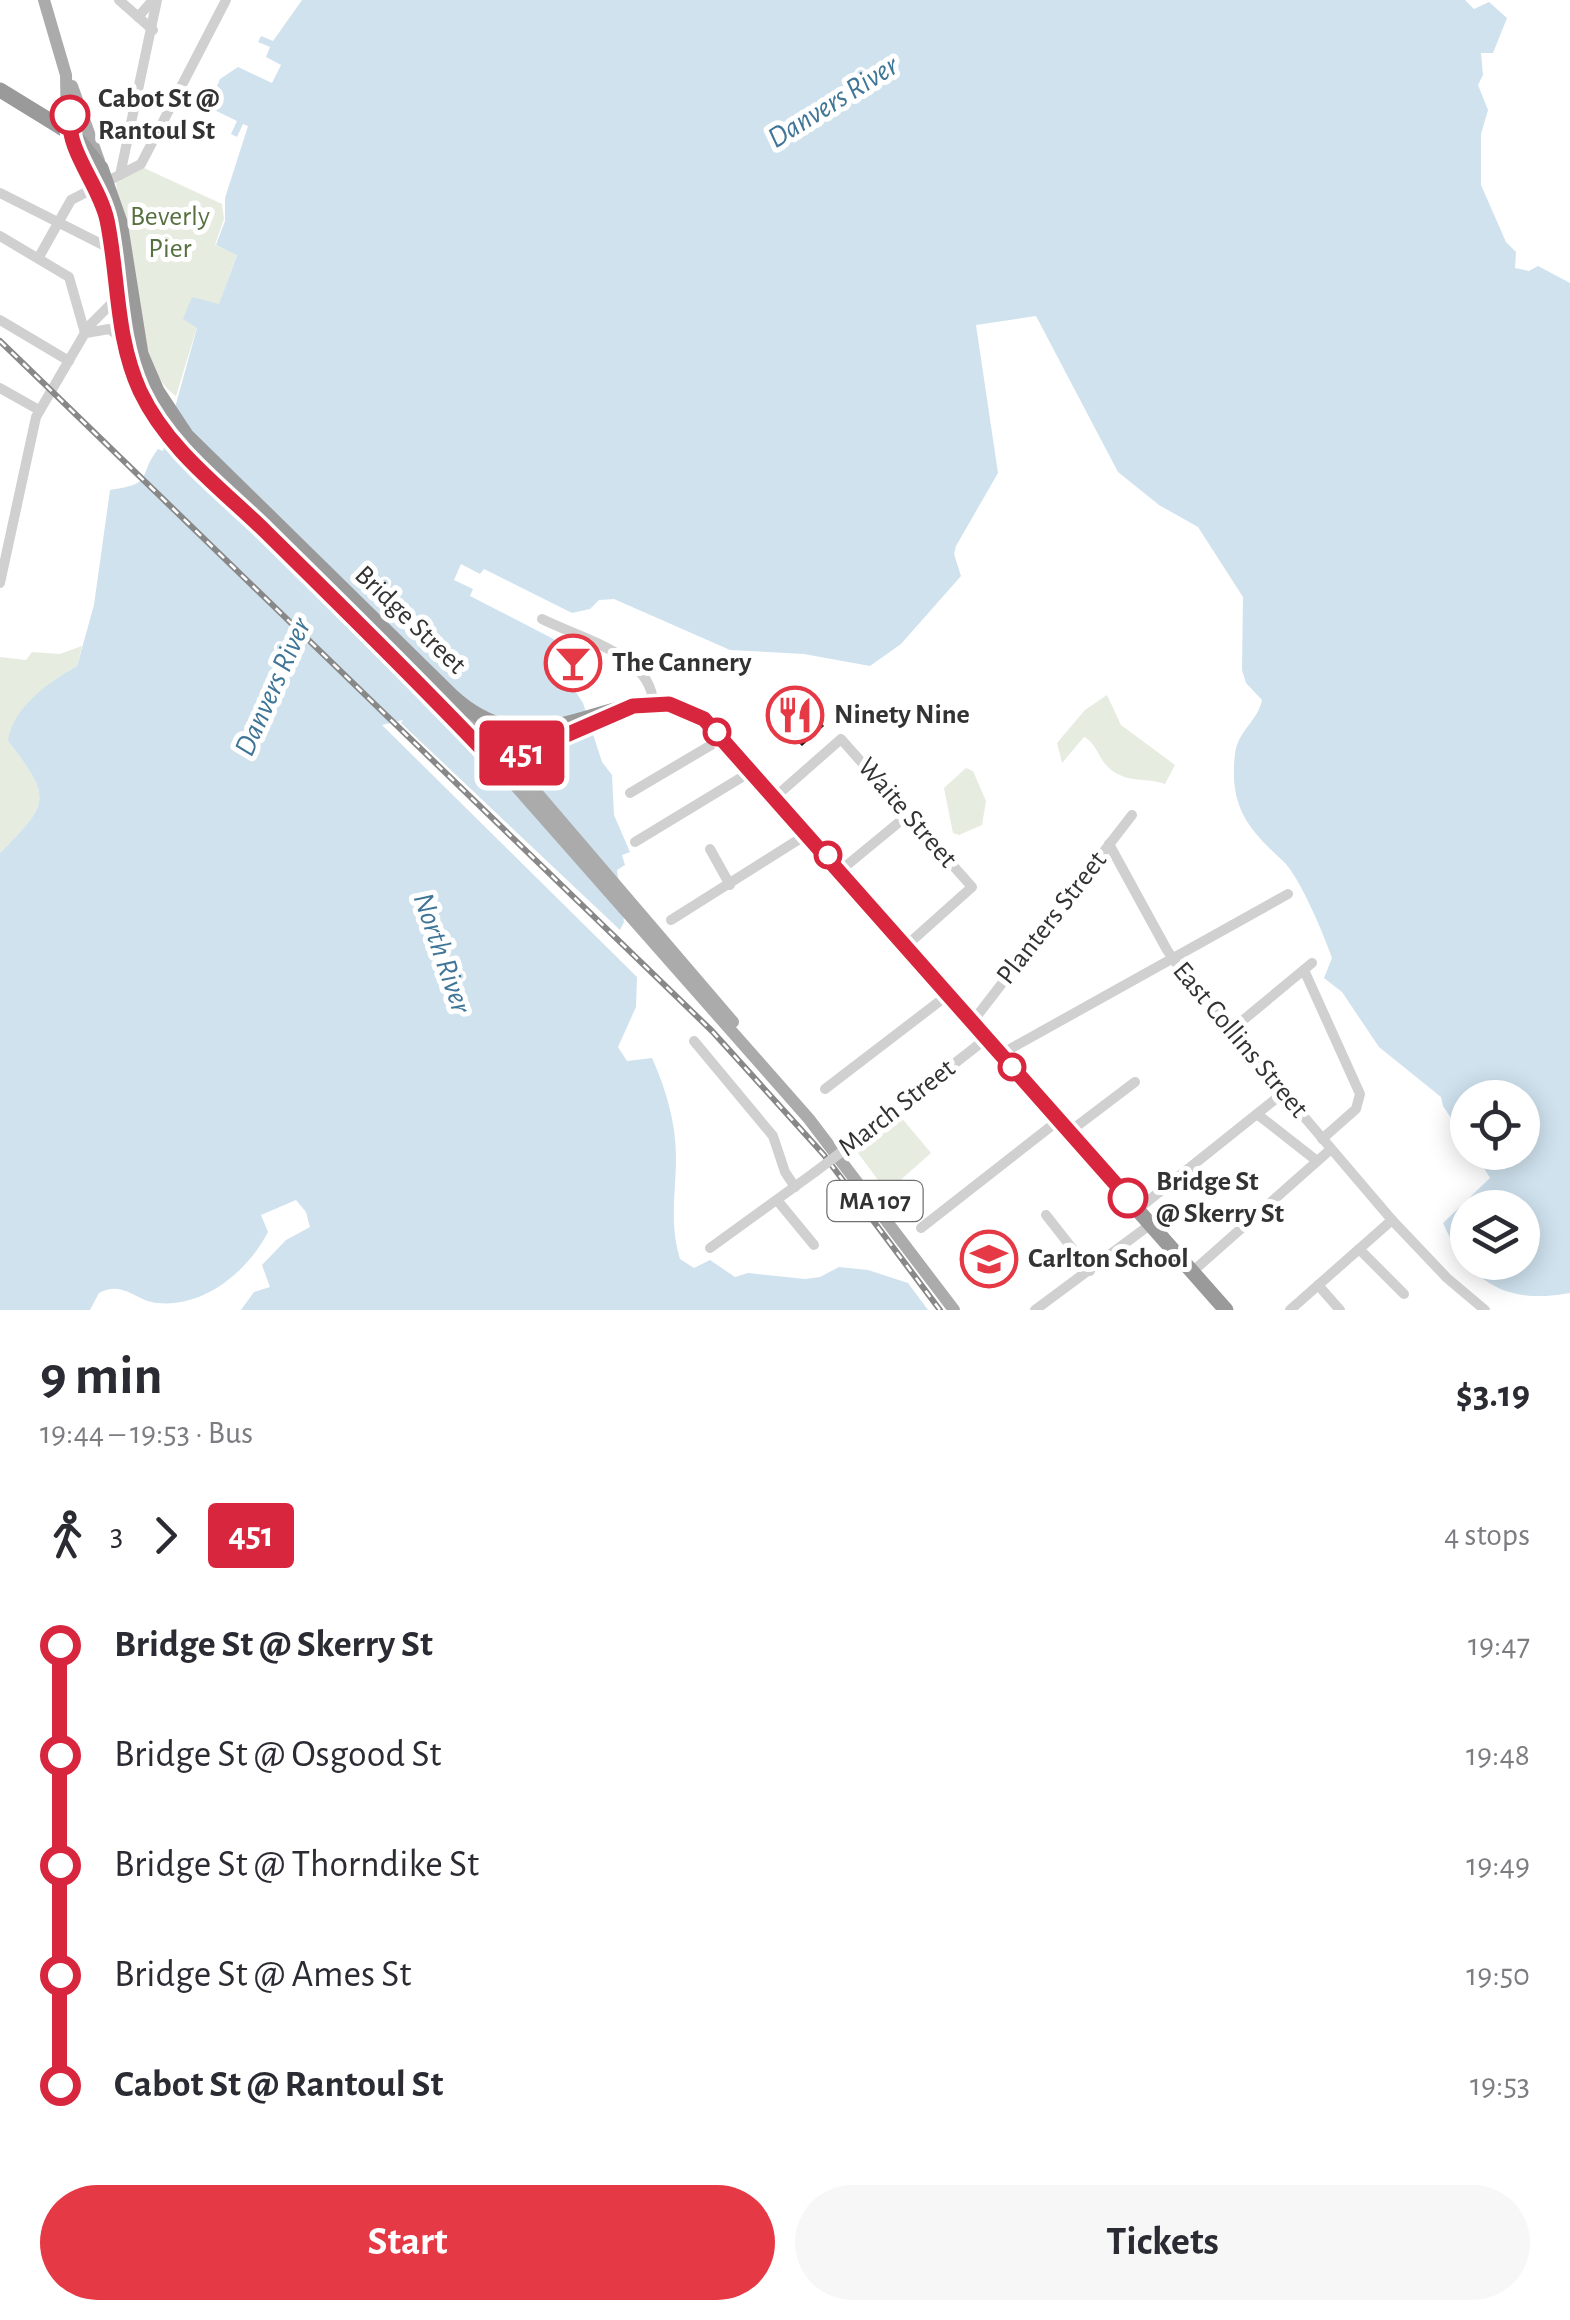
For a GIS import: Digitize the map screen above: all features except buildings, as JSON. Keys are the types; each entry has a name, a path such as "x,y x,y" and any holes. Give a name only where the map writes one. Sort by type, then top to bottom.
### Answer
{"highway":[{"path":"0,90 68,130 106,177 120,222 142,376"},
{"path":"106,177 110,249 122,338 162,428 185,457 264,522"},
{"name":"Bridge Street","path":"264,522 460,702 495,724 536,730 653,704"},
{"name":"Bridge Street","path":"264,522 504,759 599,718"},
{"path":"653,704 694,713 722,738 1192,1272 1217,1307"}],"main road":[{"path":"44,0 66,75 106,177"},
{"path":"66,75 68,130"},
{"name":"MA 107","path":"460,702 888,1217 954,1310"},
{"name":"Bridge Street","path":"504,759 536,730"}],"street":[{"path":"119,0 153,30"},
{"path":"138,17 155,0"},
{"path":"106,177 153,30 155,0"},
{"path":"38,257 71,200 145,158 226,0"},
{"path":"0,193 110,249"},
{"path":"0,236 72,282 85,334"},
{"path":"0,583 5,530 39,410 85,334 116,298"},
{"path":"0,320 68,360"},
{"path":"85,334 109,329 122,338"},
{"path":"0,388 39,410"},
{"path":"542,620 636,665 651,686 653,704"},
{"path":"630,794 722,738"},
{"name":"Waite Street","path":"775,797 841,739 909,814 972,887 907,945"},
{"path":"635,842 752,771"},
{"path":"842,870 909,814"},
{"name":"Planters Street","path":"973,1021 1132,816"},
{"path":"671,920 808,833"},
{"name":"East Collins Street","path":"1109,844 1174,961 1230,1031 1392,1220 1485,1310"},
{"path":"710,848 730,885"},
{"path":"1001,1054 1174,961 1288,894"},
{"path":"1230,1031 1308,966 1360,1094 1356,1109 1322,1139"},
{"path":"825,1088 950,994"},
{"name":"March Street","path":"710,1248 987,1038"},
{"path":"694,1041 779,1144 785,1172 795,1187"},
{"path":"921,1228 1064,1126 1135,1082"},
{"path":"1138,1210 1282,1093"},
{"path":"1257,1114 1317,1161"},
{"path":"1192,1272 1331,1148"},
{"path":"777,1200 814,1244"},
{"path":"1046,1215 1090,1271"},
{"path":"1290,1310 1392,1220"},
{"path":"1035,1310 1150,1224"},
{"path":"1358,1249 1404,1294"},
{"path":"1318,1285 1340,1310"}],"green space":[{"name":"Beverly Pier","path":"142,167 222,204 224,219 215,245 237,254 219,305 192,297 197,327 176,396 161,381 149,358 127,265 116,183"},
{"path":"82,646 77,666 36,697 8,741 33,776 39,800 28,823 0,853 0,657 26,660 32,652 60,654"},
{"path":"1107,695 1121,725 1175,765 1165,784 1117,774 1084,737 1062,763 1057,743 1085,710"},
{"path":"966,768 973,771 986,801 982,825 959,835 953,833 944,788"},
{"path":"895,1110 931,1153 887,1192 858,1153 895,1124 889,1115"}],"water":[{"path":"302,0 1465,0 1474,9 1489,2 1507,18 1493,53 1481,53 1483,75 1478,85 1488,110 1481,134 1481,185 1506,242 1516,252 1515,268 1529,271 1538,266 1570,283 1570,1293 1526,1295 1508,1292 1485,1280 1540,1280 1540,1190 1477,1190 1490,1178 1485,1170 1540,1170 1540,1080 1450,1080 1450,1116 1441,1097 1379,1047 1342,992 1324,978 1332,958 1311,907 1290,869 1250,826 1235,788 1237,746 1262,700 1246,683 1242,670 1243,597 1198,527 1159,505 1118,472 1036,316 976,325 998,473 956,546 954,554 961,576 901,644 870,666 804,654 730,650 614,599 599,600 590,609 572,613 484,569 480,574 461,564 454,580 473,589 470,596 567,646 561,669 583,703 602,762 612,775 614,815 630,852 622,855 625,865 617,870 624,922 620,930 401,723 403,720 382,725 637,977 636,1007 618,1047 627,1061 652,1058 666,1094 676,1144 674,1220 680,1259 694,1268 710,1260 735,1277 748,1273 805,1279 820,1277 839,1267 868,1270 908,1283 928,1310 241,1310 254,1292 270,1287 262,1265 286,1240 310,1227 306,1212 296,1200 261,1215 268,1232 249,1260 223,1284 191,1300 157,1303 115,1289 99,1293 90,1310 0,1310 0,853 28,823 39,800 33,776 8,741 24,707 55,679 77,666 94,605 110,490 140,482 158,449 163,451 197,328 183,319 192,297 219,304 237,255 216,245 225,221 225,198 248,126 243,124 237,137 231,134 237,121 208,107 220,79 238,67 272,83 281,65 266,57 270,47 258,42 261,36 273,41"},
{"path":"1450,1216 1450,1237 1443,1223"}],"railway":[{"path":"0,341 712,1031 824,1155 940,1310"}],"bus line":[{"name":"451","path":"70,115 68,130 96,184 107,220 119,323 130,367 147,404 185,457 433,696 497,765 633,706 669,704 704,719 1128,1198"}],"place":[{"name":"Cabot St @ Rantoul St","path":"70,115"},
{"name":"The Cannery","path":"573,663"},
{"name":"Ninety Nine","path":"795,715"},
{"name":"Bridge St @ Skerry St","path":"1128,1198"},
{"name":"Carlton School","path":"989,1259"}],"water label":[{"name":"Danvers River","path":"833,102"},
{"name":"Danvers River","path":"273,687"},
{"name":"North River","path":"442,953"}]}
